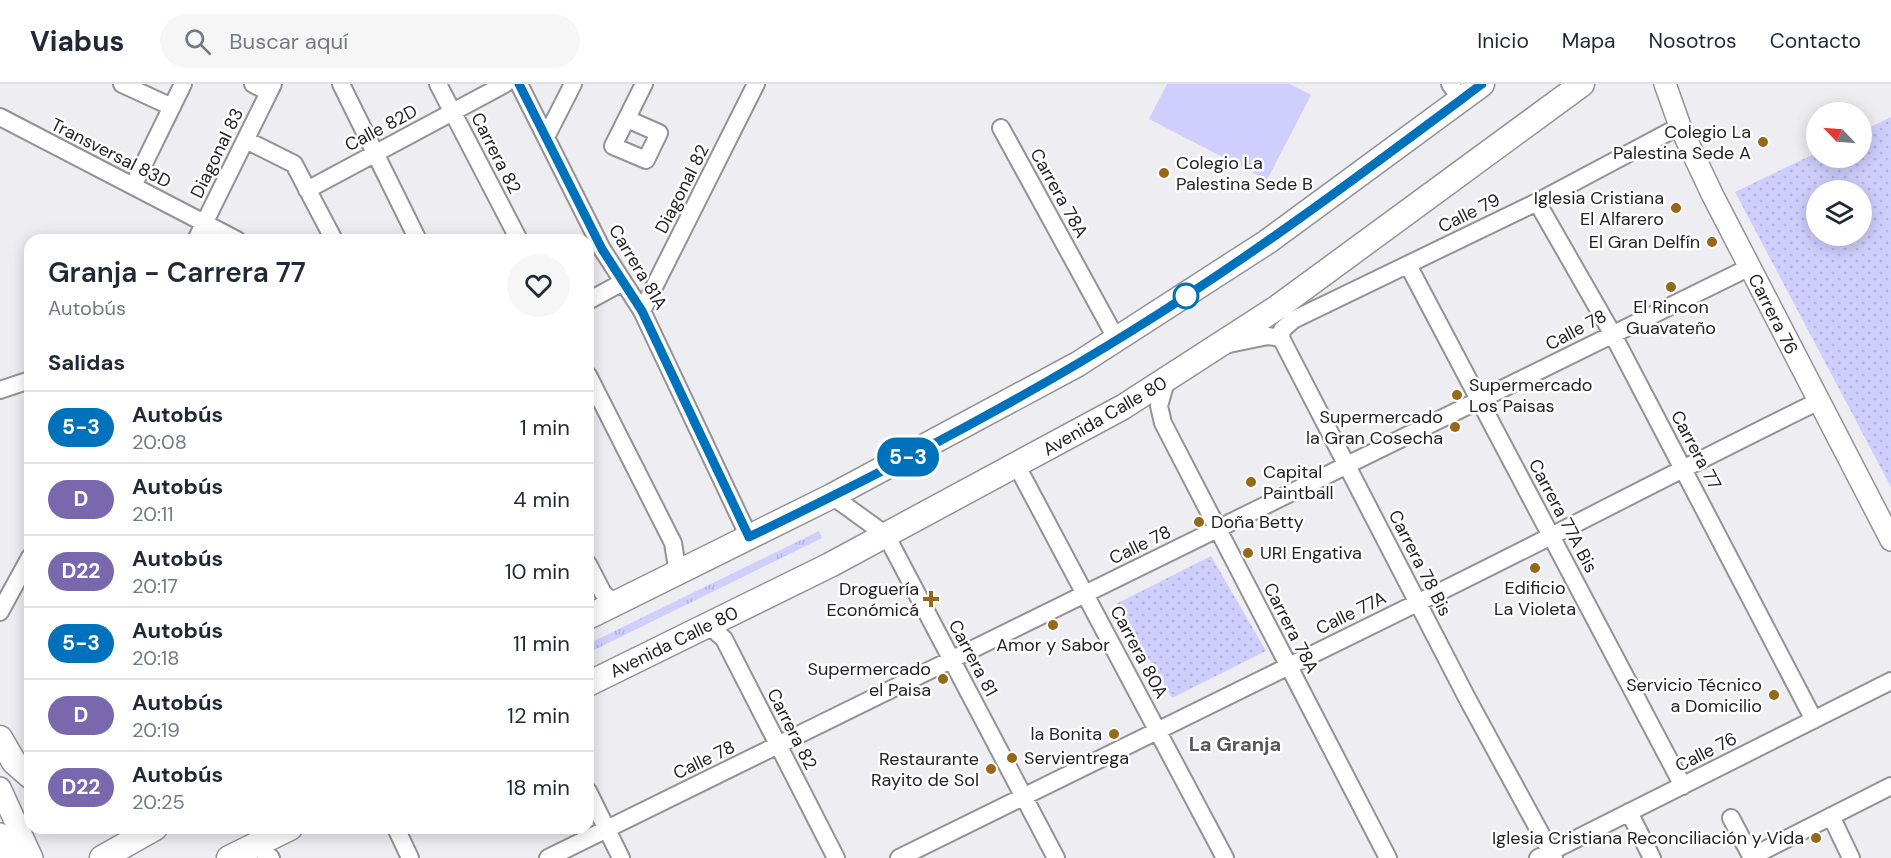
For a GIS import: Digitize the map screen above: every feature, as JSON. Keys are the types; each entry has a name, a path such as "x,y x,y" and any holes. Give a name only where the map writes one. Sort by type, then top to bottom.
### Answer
{"highway":[{"name":"Avenida Calle 80","path":"594,681 886,535 1017,466 1166,381 1223,345 1356,251 1582,84"},
{"path":"594,614 832,496 966,426 1117,340 1267,242 1465,89"},
{"path":"0,738 14,762 24,771"},
{"path":"102,858 144,834"},
{"path":"229,858 263,852 283,834"}],"main road":[{"name":"Carrera 76","path":"1665,84 1680,126 1891,540"},
{"path":"0,788 32,858"},
{"path":"0,834 10,858"}],"street":[{"path":"122,84 172,107"},
{"path":"133,186 183,84"},
{"path":"253,84 271,88"},
{"path":"341,84 415,234"},
{"name":"Carrera 82","path":"438,84 516,234"},
{"name":"Calle 82D","path":"307,190 506,84"},
{"name":"Carrera 81A","path":"519,84 602,249 642,311 749,537"},
{"path":"546,137 573,84"},
{"path":"627,119 659,133 646,160 613,146 644,84"},
{"name":"Diagonal 82","path":"642,311 756,84"},
{"name":"Diagonal 83","path":"199,234 271,88"},
{"name":"Transversal 83D","path":"0,117 226,234"},
{"name":"Calle 79","path":"1281,338 1282,330 1293,320 1537,202 1680,126"},
{"name":"Carrera 78A","path":"1001,128 1117,340"},
{"path":"246,140 294,164 331,234"},
{"name":"Carrera 77","path":"1537,202 1612,333 1814,720"},
{"name":"Carrera 77A Bis","path":"1408,265 1683,786"},
{"name":"Calle 78","path":"548,858 1750,267"},
{"path":"594,298 623,282"},
{"path":"1223,345 1268,336 1281,338"},
{"name":"Carrera 78 Bis","path":"1281,338 1547,856"},
{"name":"Carrera 78A","path":"1166,381 1159,406 1162,423 1219,528 1389,858"},
{"path":"0,390 24,382"},
{"path":"594,387 673,543 678,573"},
{"name":"Calle 77A","path":"899,858 1159,731 1288,664 1418,602 1819,401"},
{"name":"Carrera 80A","path":"1017,466 1225,858"},
{"name":"Carrera 81","path":"832,496 886,535 1056,858"},
{"path":"0,612 24,568"},
{"path":"594,576 603,593 615,604"},
{"name":"Carrera 82","path":"704,628 715,631 724,639 836,858"},
{"name":"Calle 76","path":"1547,856 1629,812 1891,681"},
{"path":"1731,818 1751,857 1891,786"},
{"path":"594,803 621,858"},
{"path":"1629,812 1652,858"},
{"path":"1831,816 1851,858"},
{"path":"399,834 410,858"}],"green space":[{"path":"1167,84 1290,84 1311,95 1267,180 1149,119"},
{"path":"1891,117 1891,487 1735,192 1806,158 1806,168 1872,168 1872,126"},
{"path":"819,531 822,538 594,650 594,641"},
{"path":"1211,556 1266,651 1172,698 1116,604"}],"bus line":[{"name":"5-3","path":"519,84 602,249 642,311 749,537 966,426 1078,364 1267,242 1482,84"}],"place":[{"name":"Colegio La Palestina Sede A","path":"1763,142"},
{"name":"Colegio La Palestina Sede B","path":"1164,173"},
{"name":"Iglesia Cristiana El Alfarero","path":"1676,208"},
{"name":"El Gran Delfín","path":"1712,242"},
{"name":"El Rincon Guavateño","path":"1671,287"},
{"name":"Supermercado Los Paisas","path":"1457,395"},
{"name":"Supermercado la Gran Cosecha","path":"1455,427"},
{"name":"Capital Paintball","path":"1251,482"},
{"name":"Doña Betty","path":"1199,522"},
{"name":"URI Engativa","path":"1248,553"},
{"name":"Edificio La Violeta","path":"1535,568"},
{"name":"Droguería Económicá","path":"931,599"},
{"name":"Amor y Sabor","path":"1053,625"},
{"name":"Supermercado el Paisa","path":"943,679"},
{"name":"Servicio Técnico a Domicilio","path":"1774,695"},
{"name":"la Bonita","path":"1114,734"},
{"name":"Servientrega","path":"1012,758"},
{"name":"Restaurante Rayito de Sol","path":"991,769"},
{"name":"Iglesia Cristiana Reconciliación y Vida","path":"1816,838"}],"district":[{"name":"La Granja","path":"1235,744"}]}
